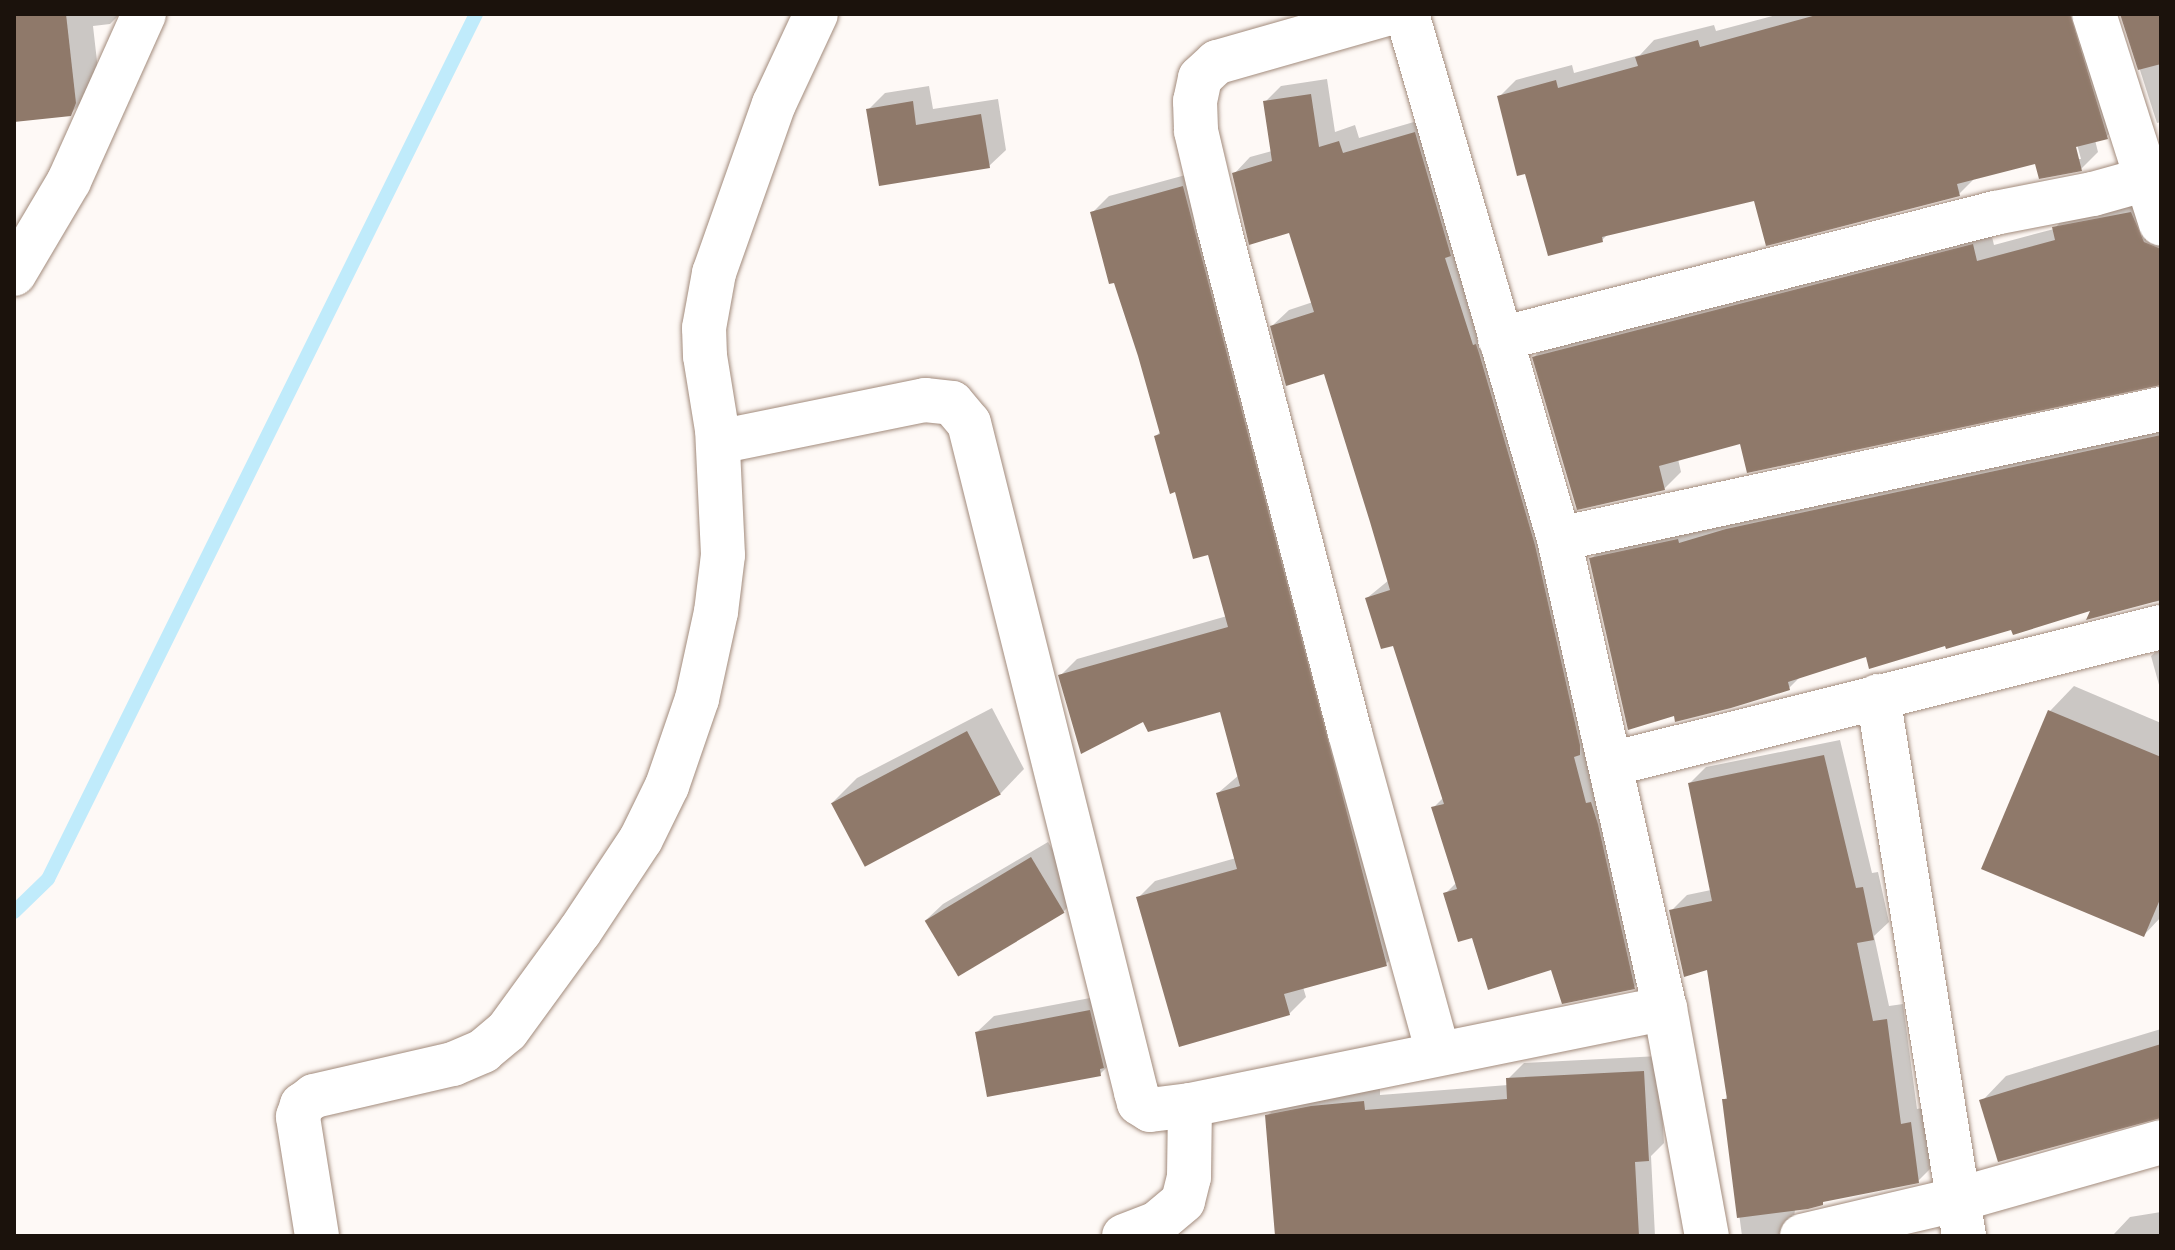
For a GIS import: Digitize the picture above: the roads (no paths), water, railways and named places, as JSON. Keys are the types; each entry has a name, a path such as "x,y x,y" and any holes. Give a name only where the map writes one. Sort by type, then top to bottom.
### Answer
{"street":[{"path":"14,274 69,181 144,14"},
{"path":"317,1236 298,1117 302,1105 314,1096 453,1064 483,1051 507,1031 580,931 655,814 697,699 716,612 723,555 718,442 704,328 714,273 774,104 816,14"},
{"path":"1386,14 1217,62 1200,78 1195,101 1196,131 1350,733 1438,1052"},
{"path":"1407,14 1559,539 1665,1008 1707,1236"},
{"path":"2094,14 2154,177 2161,224"},
{"path":"1500,339 1995,213 2154,177"},
{"path":"718,442 925,400 952,403 969,423 1139,1103 1150,1110 1190,1105 1665,1008"},
{"path":"1559,539 2161,409"},
{"path":"1611,764 2161,627"},
{"path":"1878,696 1962,1217"},
{"path":"1124,1236 1156,1224 1183,1201 1189,1177 1190,1105"},
{"path":"1802,1236 1962,1217 2161,1142"}],"waterway":[{"path":"14,912 48,879 476,14"}]}
